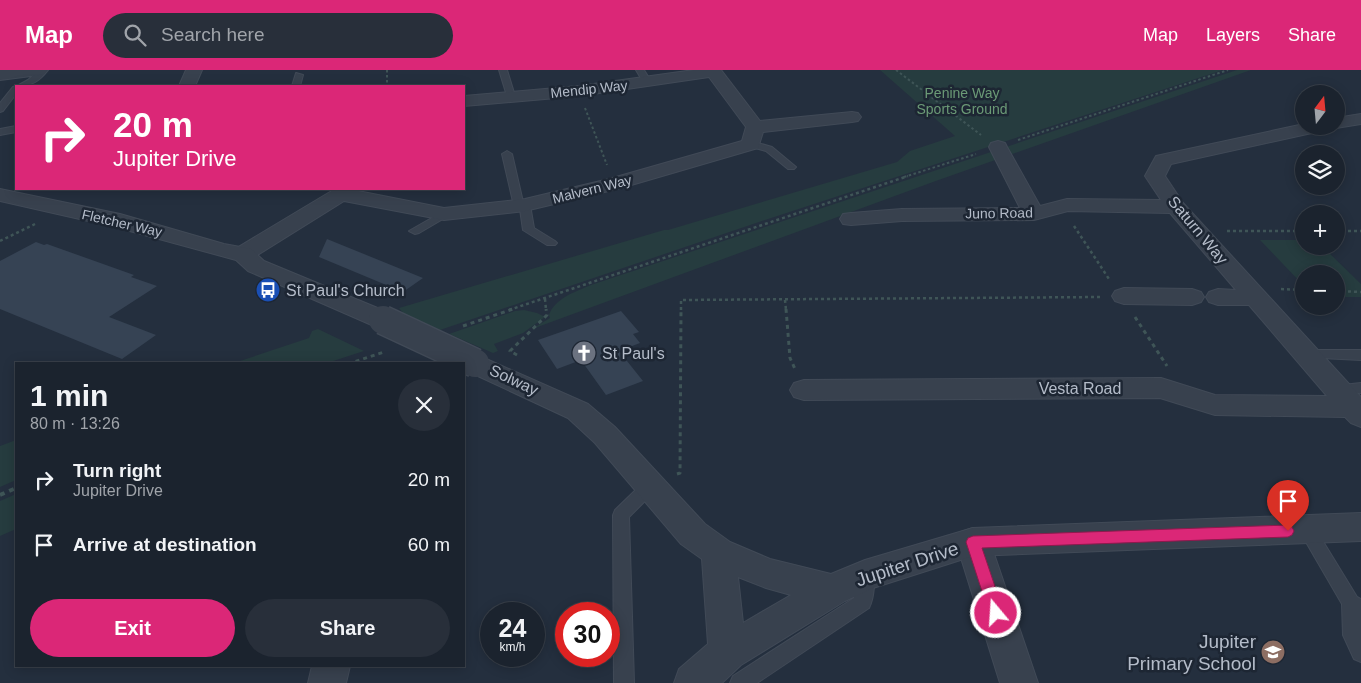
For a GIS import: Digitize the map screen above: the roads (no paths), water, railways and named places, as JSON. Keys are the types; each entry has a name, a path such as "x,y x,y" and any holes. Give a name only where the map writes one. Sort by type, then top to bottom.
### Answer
{"street":[{"path":"0,75 39,70"},
{"path":"187,85 194,70"},
{"path":"713,71 753,136"},
{"name":"Mendip Way","path":"465,101 579,91 644,76 713,71"},
{"name":"Malvern Way","path":"345,191 444,214 522,205 614,184 753,136 852,117"},
{"name":"Saturn Way","path":"1295,132 1163,160 1155,176 1176,207 1197,231 1306,354 1353,400"},
{"path":"998,147 1034,214"},
{"path":"243,254 345,191"},
{"name":"Fletcher Way","path":"0,194 64,210 143,226 221,250 243,254"},
{"name":"Juno Road","path":"851,219 902,215 1034,214 1067,206 1176,207"},
{"name":"Solway","path":"243,254 256,266 382,320 517,381 578,411 605,435 651,485 692,534 718,552 766,573 832,590"},
{"path":"1124,296 1192,297"},
{"path":"1218,297 1257,298"},
{"name":"Vesta Road","path":"804,390 1161,388 1215,405 1353,400"},
{"name":"Jupiter Drive","path":"693,683 734,667 832,590 865,575 973,542 1361,527"},
{"path":"973,542 1019,683"},
{"path":"718,552 734,667"},
{"path":"327,683 331,667"}],"lane":[{"path":"24,85 31,82 44,70"},
{"path":"504,70 511,96"},
{"path":"296,85 298,75"},
{"path":"0,110 15,90"},
{"path":"0,132 15,129"},
{"path":"753,136 791,167"},
{"path":"507,154 530,230 551,243"},
{"path":"415,231 444,214"},
{"path":"1306,354 1361,355"},
{"path":"624,683 621,515 651,485"},
{"path":"1307,530 1356,605 1350,628 1354,644 1361,653"},
{"path":"734,667 862,602 865,575"}],"place":[{"name":"St Paul's Church","path":"268,290"},
{"name":"St Paul's","path":"584,353"},
{"name":"Jupiter Primary School","path":"1273,652"}],"park label":[{"name":"Penine Way Sports Ground","path":"962,102"}]}
